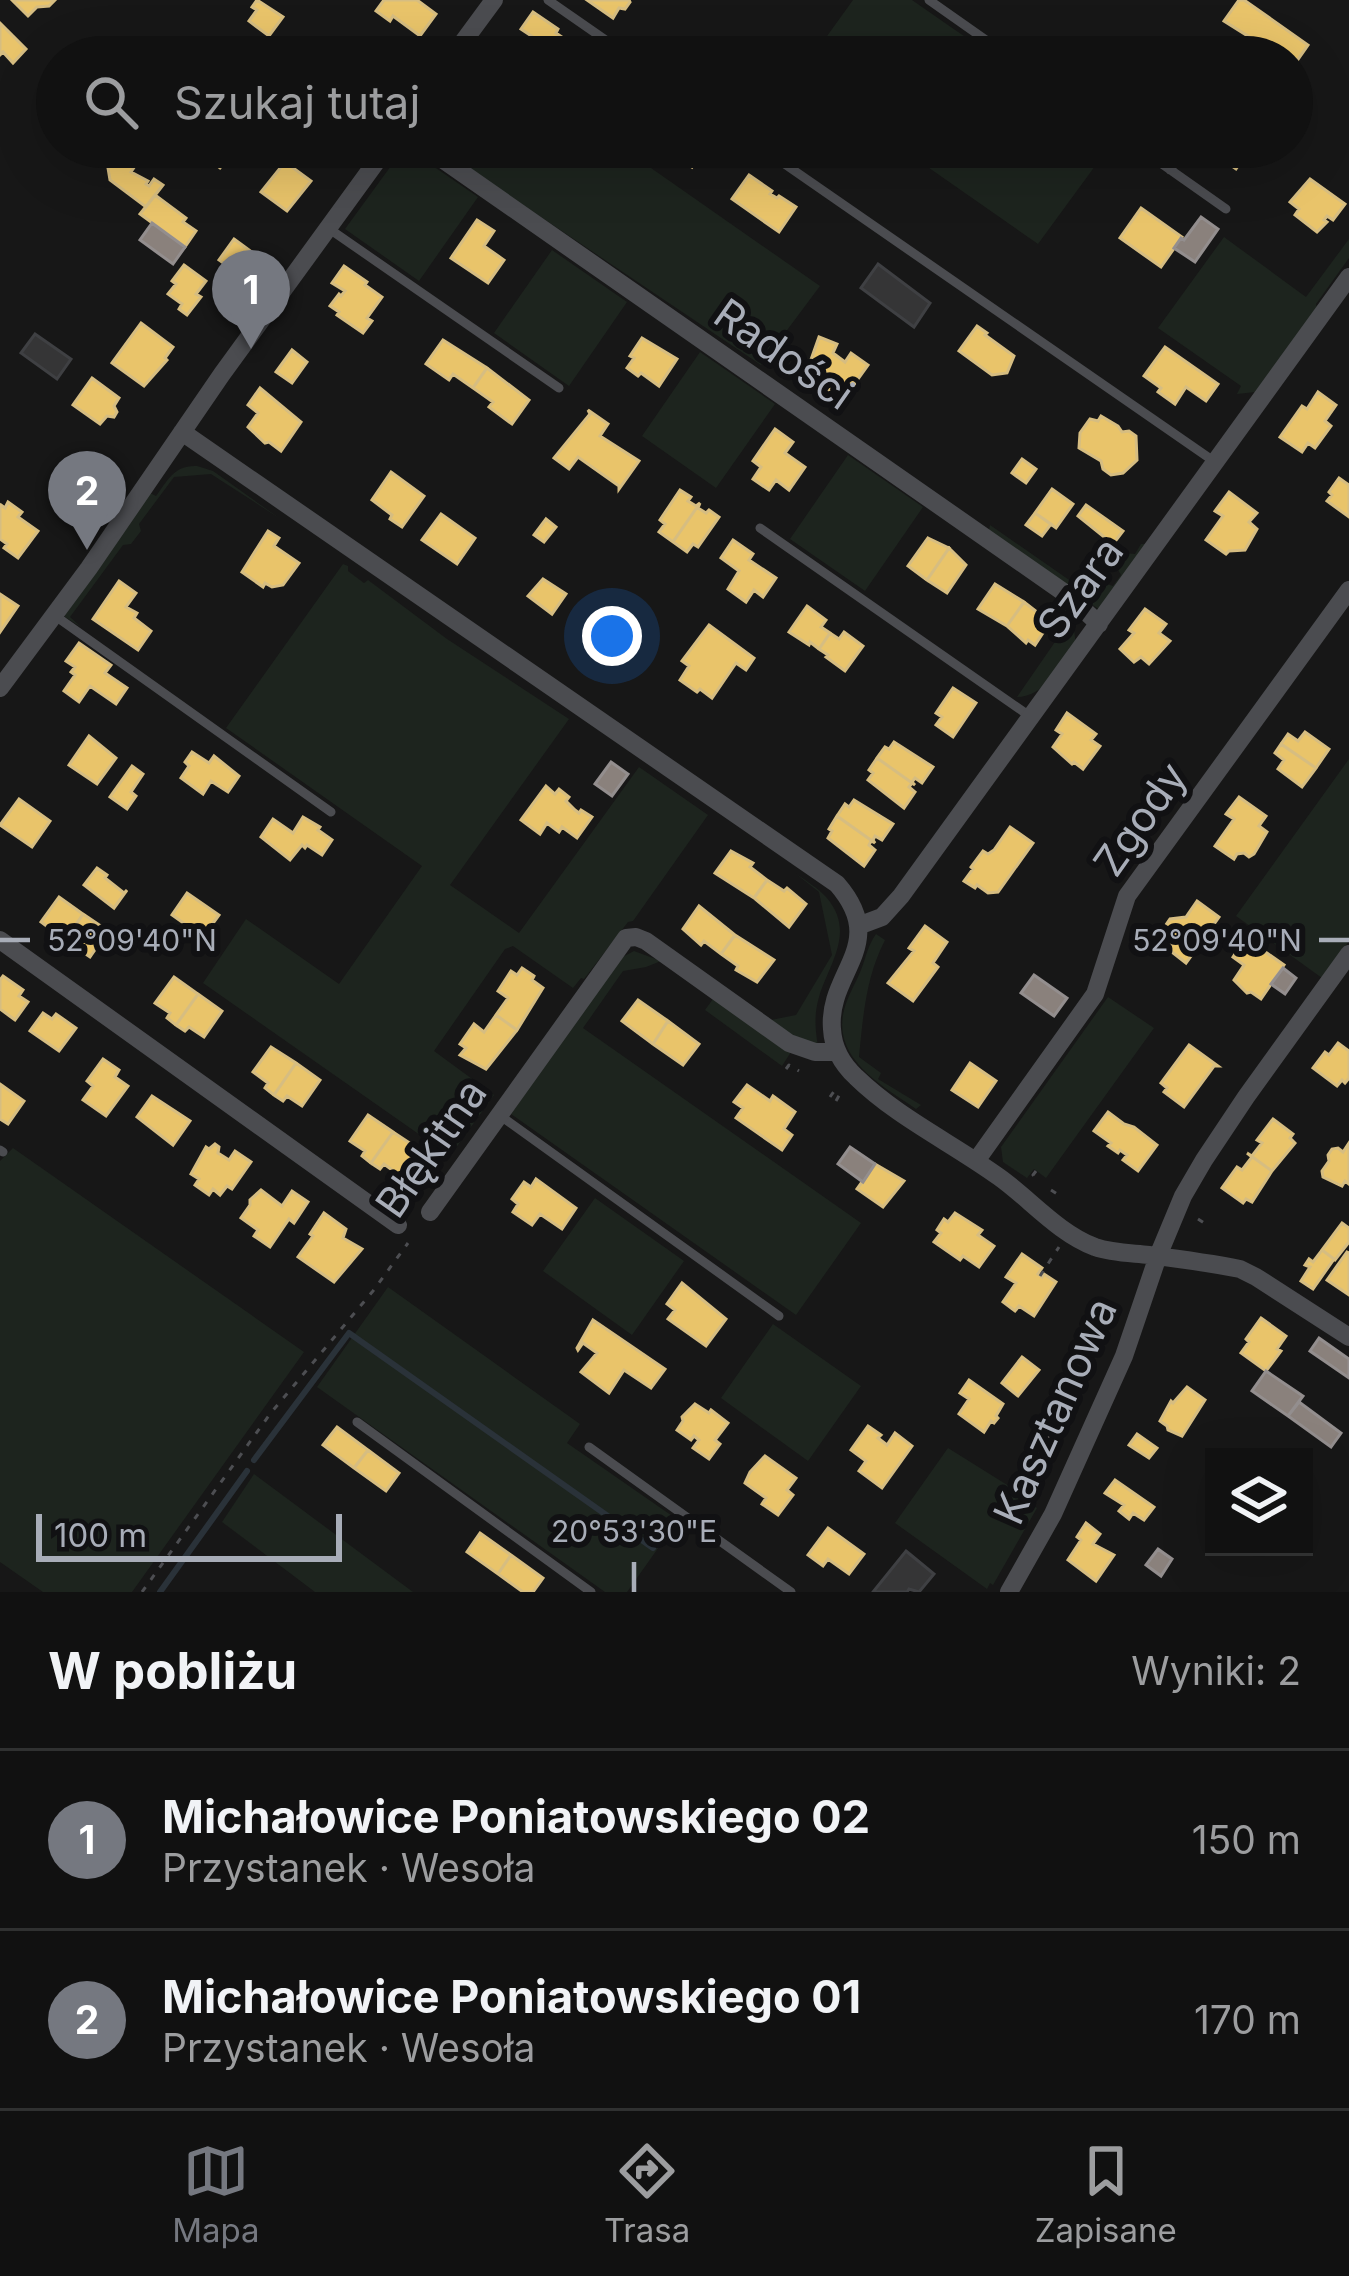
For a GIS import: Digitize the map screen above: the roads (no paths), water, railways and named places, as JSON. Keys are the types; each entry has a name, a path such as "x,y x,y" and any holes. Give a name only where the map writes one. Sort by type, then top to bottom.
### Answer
{"street":[{"path":"467,36 494,0"},
{"path":"0,688 372,168"},
{"name":"Radości","path":"455,168 1070,596 1099,624"},
{"name":"Szara","path":"858,926 881,917 897,901 1349,277"},
{"path":"182,432 827,876 845,894 858,926 855,955 832,1009 832,1031 837,1052 853,1076 873,1093 1008,1183 1087,1243 1111,1251 1240,1269 1349,1337"},
{"name":"Zgody","path":"976,1161 1095,994 1127,896 1349,590"},
{"name":"Błękitna","path":"430,1212 626,938 646,941 789,1043 814,1052 837,1052"},
{"path":"0,940 398,1225"},
{"name":"Kasztanowa","path":"1009,1592 1053,1514 1118,1369 1180,1203 1204,1160 1349,954"}],"lane":[{"path":"548,0 600,36"},
{"path":"929,0 980,36"},
{"path":"790,168 1214,461"},
{"path":"1167,168 1226,209"},
{"path":"328,228 559,388"},
{"path":"760,527 1031,717"},
{"path":"54,615 331,812"},
{"path":"498,1114 779,1316"},
{"path":"357,1422 591,1592"},
{"path":"589,1447 791,1592"}],"waterway":[{"path":"254,1460 349,1333 653,1548"},
{"path":"160,1592 247,1471"}],"place":[{"name":"Michałowice Poniatowskiego 02","path":"251,349"},
{"name":"Michałowice Poniatowskiego 01","path":"87,550"}]}
